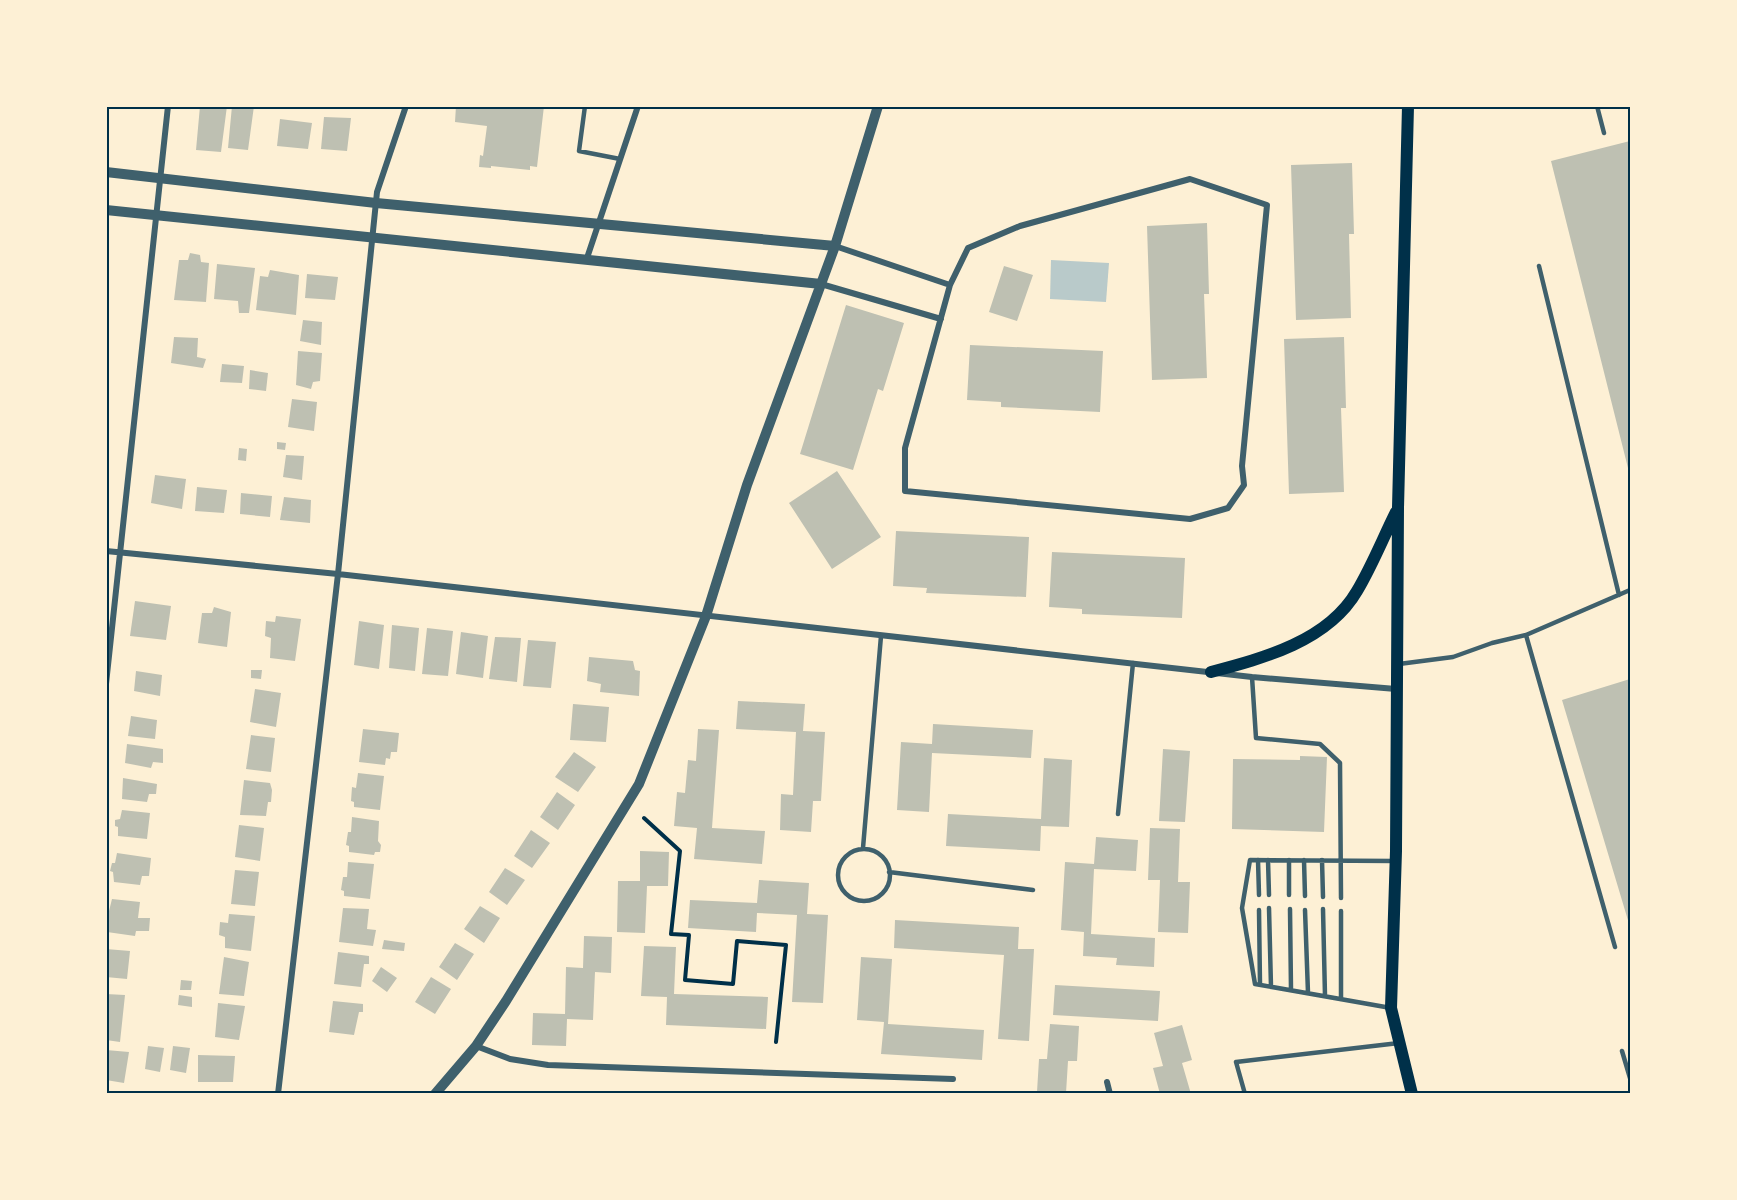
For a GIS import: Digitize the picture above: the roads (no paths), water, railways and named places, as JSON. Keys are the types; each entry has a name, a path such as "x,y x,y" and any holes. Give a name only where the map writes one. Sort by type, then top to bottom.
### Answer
{"main road":[{"path":"1408,106 1398,508 1395,861 1390,1008 1412,1094"},
{"path":"1211,672 1267,656 1292,646 1335,618 1357,592 1398,508"}],"street":[{"path":"106,684 122,552 168,106"},
{"path":"278,1094 338,574 377,192 406,106"},
{"path":"587,258 638,106"},
{"path":"435,1094 476,1046 506,1001 639,784 706,616 747,485 835,246 878,106"},
{"path":"106,172 376,203 835,246 950,285"},
{"path":"1190,179 1267,205 1242,466 1244,485 1228,508 1190,519 905,491 904,448 950,285 968,248 1020,225 1190,179"},
{"path":"106,210 821,284 941,319"},
{"path":"106,550 1211,672 1396,689"},
{"path":"476,1046 510,1059 548,1065 953,1079"},
{"path":"1107,1082 1110,1094"}],"lane":[{"path":"585,106 579,151 620,159"},
{"path":"1597,106 1604,133"},
{"path":"1539,266 1619,595"},
{"path":"1396,664 1453,657 1492,643 1526,635 1630,590"},
{"path":"1526,635 1615,947"},
{"path":"863,848 880,636"},
{"path":"1118,814 1133,663"},
{"path":"1252,676 1256,738 1320,744 1340,764 1341,898"},
{"path":"863,848 879,854 886,862 889,872 890,878 886,888 878,896 868,900 858,900 848,895 841,887 837,877 843,859 851,852 863,848"},
{"path":"1390,1008 1255,984 1242,908 1250,860 1395,861"},
{"path":"1258,860 1259,895"},
{"path":"1268,860 1269,895"},
{"path":"1289,860 1289,895"},
{"path":"1304,860 1305,896"},
{"path":"1322,860 1323,897"},
{"path":"889,872 1034,890"},
{"path":"1269,909 1270,987"},
{"path":"1290,909 1291,990"},
{"path":"1323,909 1325,996"},
{"path":"1259,910 1260,985"},
{"path":"1305,910 1308,993"},
{"path":"1341,911 1341,999"},
{"path":"1245,1094 1236,1062 1399,1043"},
{"path":"1622,1051 1630,1078"}]}
